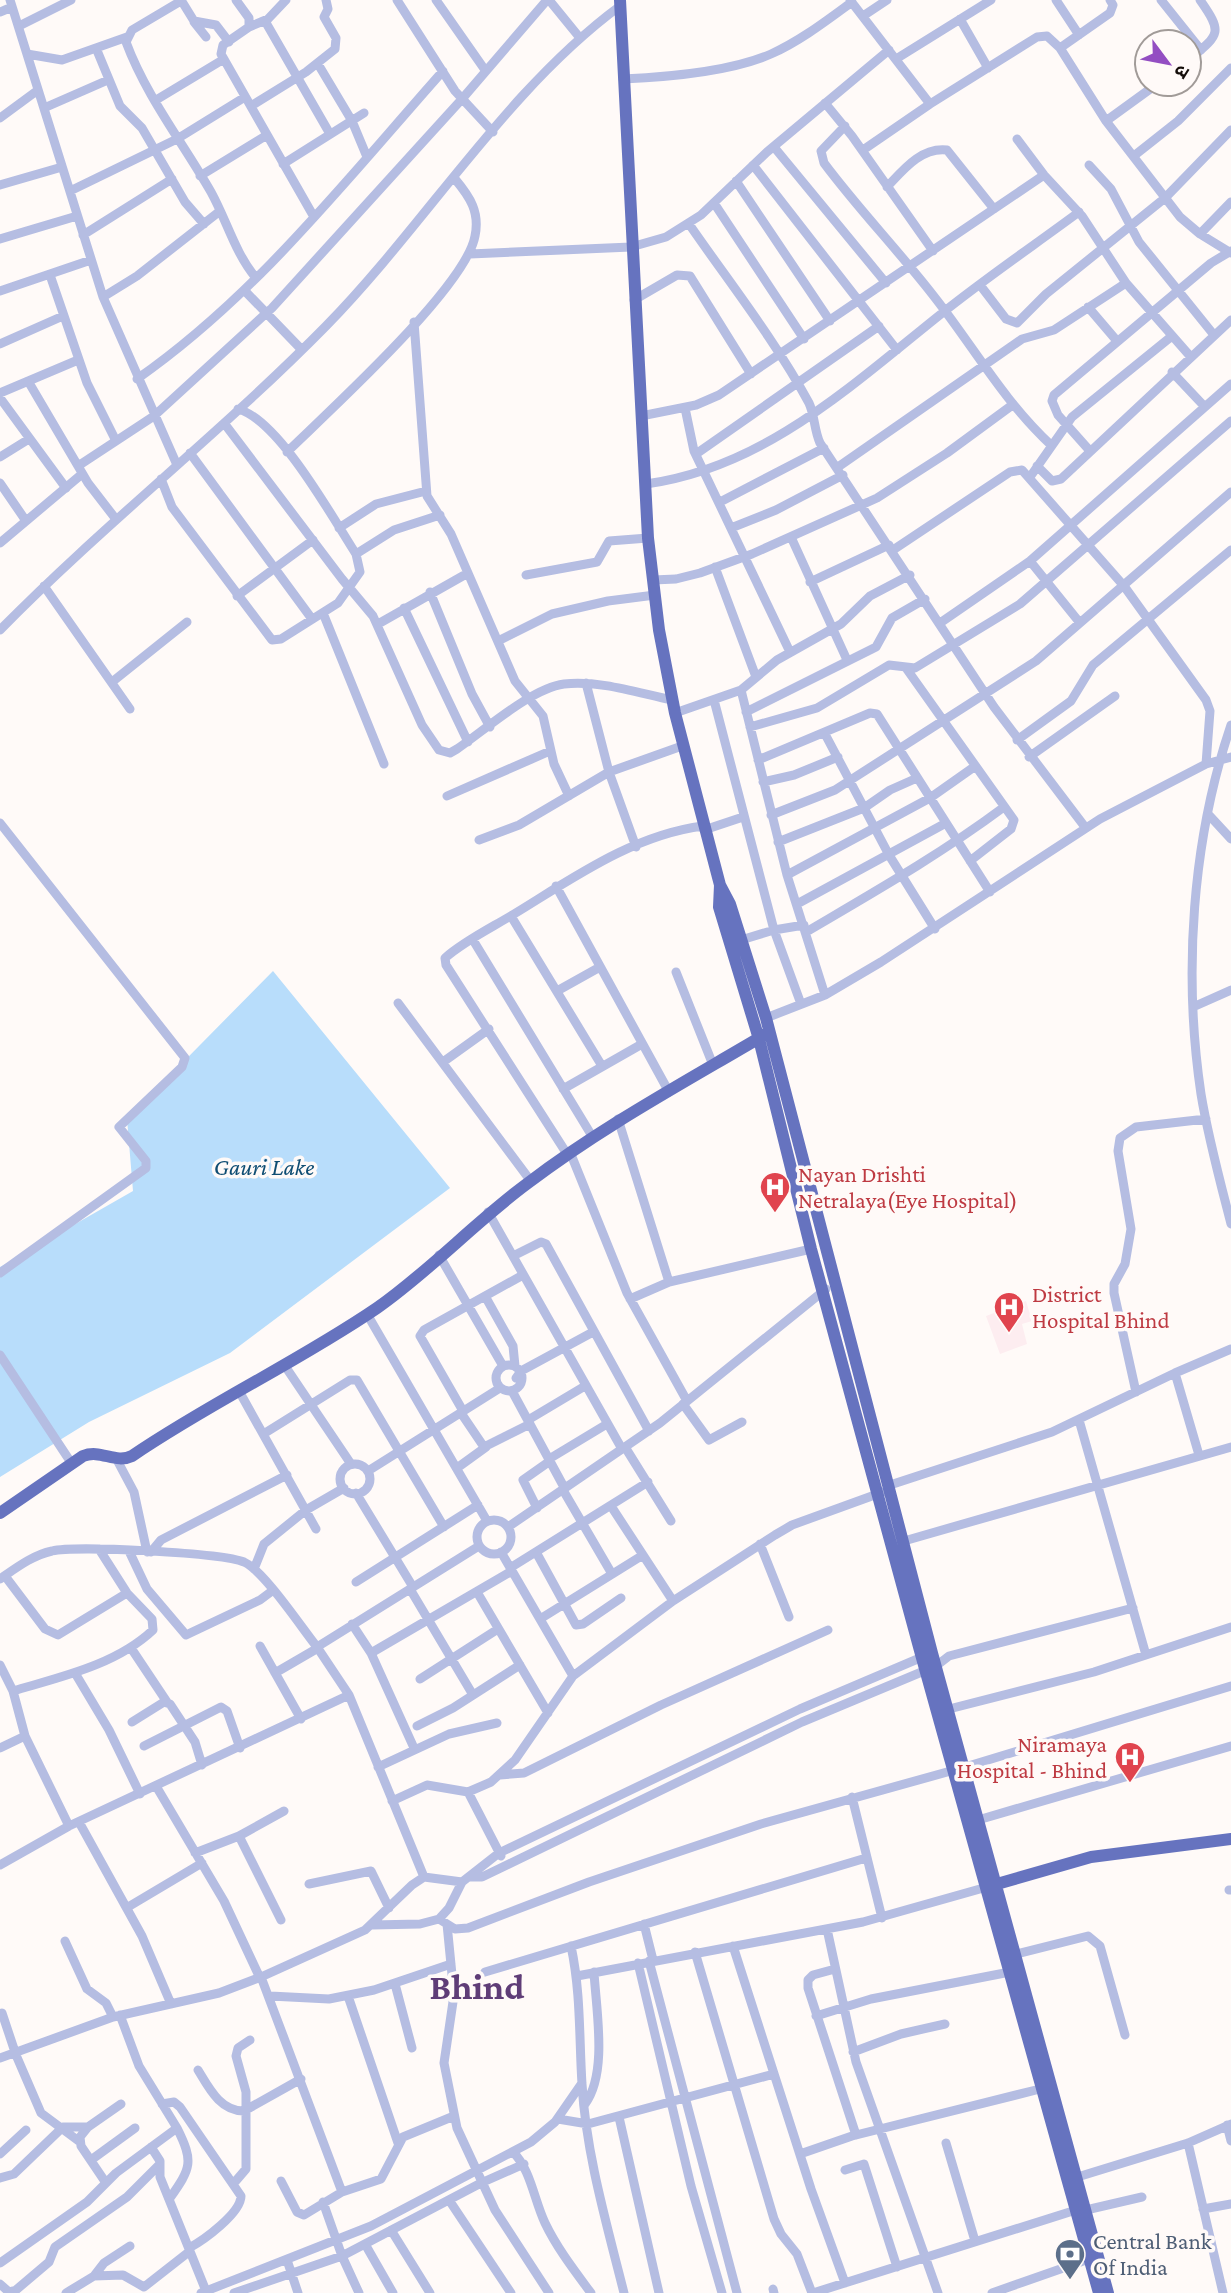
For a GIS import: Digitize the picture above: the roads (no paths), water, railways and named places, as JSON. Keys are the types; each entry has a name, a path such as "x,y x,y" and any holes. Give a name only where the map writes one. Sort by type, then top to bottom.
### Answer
{"highway":[{"path":"620,3 648,538 672,700 720,885 730,904 766,1018 764,1036 811,1249 904,1541 929,1662 949,1709 960,1769 978,1820 992,1886"},
{"path":"720,885 719,907 764,1036 836,1281 929,1662 1072,2179 1108,2293"},
{"path":"0,1513 91,1453 117,1460 132,1456 285,1366 367,1314 488,1212 592,1136 764,1036"},
{"path":"992,1886 1091,1857 1231,1839"},
{"path":"1013,1971 1040,2089 1072,2179"},
{"path":"1081,2210 1089,2259 1099,2293"}],"street":[{"path":"19,26 71,0"},
{"path":"27,54 62,60 127,37 132,30 181,0 206,37"},
{"path":"236,0 248,18 249,27"},
{"path":"286,0 265,21 249,27 220,49 314,217"},
{"path":"251,106 318,64 330,55 338,44 324,17 328,9 326,0"},
{"path":"397,0 462,99 493,132"},
{"path":"436,0 485,70"},
{"path":"0,543 66,488 80,470 155,416 266,314 462,99 548,0 580,38"},
{"path":"863,16 887,0"},
{"path":"897,59 990,0"},
{"path":"1056,0 1079,35"},
{"path":"1060,48 1110,12 1113,5 1110,0"},
{"path":"1161,0 1183,28"},
{"path":"1200,0 1216,24 1213,36 1203,47"},
{"path":"623,79 755,60 808,34 851,1 930,104"},
{"path":"0,12 11,3 103,297 177,465"},
{"path":"0,630 115,518 224,423 302,350 384,264 493,132 580,38 620,3"},
{"path":"960,19 988,68"},
{"path":"265,21 330,134"},
{"path":"194,22 216,25 229,42"},
{"path":"863,150 988,68 1042,36 1050,38 1060,48 1106,121 1135,155 1165,198 1200,234 1231,252 1152,312 1054,395 1054,408 1090,451"},
{"path":"127,37 128,48 220,211 244,263 256,278"},
{"path":"96,48 120,106 139,124 185,202 204,224"},
{"path":"470,254 631,247 666,237 689,224 753,165 889,50"},
{"path":"156,100 225,59"},
{"path":"318,64 352,121 367,156"},
{"path":"1135,155 1178,121 1231,68"},
{"path":"137,379 190,339 256,278 314,217 443,71"},
{"path":"44,108 108,80"},
{"path":"0,118 38,90"},
{"path":"69,191 177,139 246,97"},
{"path":"1106,121 1138,98"},
{"path":"825,103 863,150 933,251"},
{"path":"283,164 364,113"},
{"path":"845,126 826,144 821,156 880,234 911,266 1011,405 1051,445"},
{"path":"201,176 268,135"},
{"path":"980,285 1006,319 1017,323 1046,294 1165,198 1229,135"},
{"path":"1017,139 1044,175 1079,212 1126,283 1190,356"},
{"path":"774,147 886,283"},
{"path":"887,187 918,158 933,150 947,149 994,209"},
{"path":"753,165 897,350"},
{"path":"1089,165 1111,189 1129,227 1177,292 1214,335"},
{"path":"0,185 62,167"},
{"path":"641,416 705,402 804,339 1044,175"},
{"path":"83,235 123,213 172,179"},
{"path":"287,452 364,378 454,278 470,254 476,230 475,211 468,195 455,179"},
{"path":"736,181 830,321"},
{"path":"1200,234 1231,202"},
{"path":"714,203 804,339"},
{"path":"103,297 137,276 220,211"},
{"path":"646,484 706,471 771,441 814,413 945,311 1079,212"},
{"path":"0,239 77,216"},
{"path":"689,224 780,355 814,413 815,430 824,448 910,575 984,693 1085,827"},
{"path":"0,291 91,260"},
{"path":"634,300 677,275 686,274 694,282 751,374"},
{"path":"50,275 78,360 117,441"},
{"path":"732,528 776,510 840,471 1021,339 1054,330 1126,283"},
{"path":"244,290 302,350"},
{"path":"1088,307 1117,341"},
{"path":"0,344 63,316"},
{"path":"1037,466 1056,481 1231,320"},
{"path":"414,322 426,491 468,573 515,681 543,716 550,751 569,796"},
{"path":"696,454 879,326"},
{"path":"1030,477 1066,424 1172,336"},
{"path":"66,488 0,396 78,360"},
{"path":"1172,373 1205,407"},
{"path":"28,381 80,470 115,518"},
{"path":"940,623 1030,561 1231,384"},
{"path":"653,580 684,578 715,568 862,506 947,453 1011,405"},
{"path":"685,408 696,454 790,652"},
{"path":"161,479 168,502 272,640 281,639 338,603 360,572 356,554 287,452 256,416 238,409"},
{"path":"750,727 817,708 889,665 915,668 1007,613 1231,421"},
{"path":"224,423 378,624 429,738 444,753 468,742 552,687 586,683 672,700"},
{"path":"0,457 29,439"},
{"path":"720,502 824,448"},
{"path":"190,453 312,620"},
{"path":"810,582 891,548 1010,472 1022,470 1090,544 1124,586 1206,700 1210,711 1206,764"},
{"path":"0,483 26,521"},
{"path":"339,528 376,504 426,491"},
{"path":"771,815 826,794 1036,661 1230,495"},
{"path":"356,554 394,530 440,515"},
{"path":"791,537 847,660"},
{"path":"526,575 597,562 609,541 648,538"},
{"path":"237,596 313,540"},
{"path":"1017,740 1071,701 1086,673 1231,550"},
{"path":"1030,561 1080,623"},
{"path":"715,568 757,677"},
{"path":"378,624 430,592 468,573"},
{"path":"675,713 741,691 790,652 832,630 870,596 910,575"},
{"path":"44,586 130,709"},
{"path":"430,592 472,694 490,727"},
{"path":"498,641 552,614 608,601 655,595"},
{"path":"746,712 876,647 892,618 925,599"},
{"path":"404,608 468,742"},
{"path":"323,614 384,764"},
{"path":"112,682 187,622"},
{"path":"906,668 1014,820 1014,826 970,861"},
{"path":"586,683 609,772 636,847"},
{"path":"741,691 787,876 825,995"},
{"path":"1030,757 1115,696"},
{"path":"714,700 774,930 801,1004"},
{"path":"758,760 873,712 990,892"},
{"path":"1231,724 1219,760 1197,890 1193,1007 1206,1119 1231,1224"},
{"path":"825,734 889,855 935,929"},
{"path":"479,840 511,829 609,772 682,746"},
{"path":"447,796 550,751"},
{"path":"763,782 794,775 838,757"},
{"path":"766,1018 825,995 935,929 1085,827 1206,764 1231,757"},
{"path":"787,876 930,798 974,767"},
{"path":"778,842 864,808 890,790 917,778"},
{"path":"741,940 774,930 805,928 902,877 957,842 1004,807"},
{"path":"1209,814 1231,839"},
{"path":"742,1422 709,1440 685,1403 630,1299 568,1153 445,961 556,886 636,847 670,831 704,828 743,817"},
{"path":"0,822 185,1058 181,1067 119,1127 146,1161 146,1168 0,1273"},
{"path":"797,904 946,823"},
{"path":"556,886 669,1092"},
{"path":"511,916 602,1066"},
{"path":"473,940 592,1136"},
{"path":"557,991 600,967"},
{"path":"676,972 713,1065"},
{"path":"1193,1007 1231,990"},
{"path":"398,1003 530,1181"},
{"path":"443,1062 489,1029"},
{"path":"563,1089 642,1044"},
{"path":"618,1119 669,1282"},
{"path":"1136,1392 1114,1293 1114,1283 1125,1264 1131,1229 1118,1151 1120,1138 1136,1127 1206,1119"},
{"path":"488,1212 607,1424 648,1482 671,1521"},
{"path":"513,1256 541,1242 546,1244 649,1431"},
{"path":"630,1299 669,1282 811,1249"},
{"path":"439,1255 503,1366 564,1489 612,1574"},
{"path":"486,1447 479,1443 420,1340 424,1330 523,1275"},
{"path":"508,1527 649,1431 836,1281"},
{"path":"485,1296 513,1346 511,1381"},
{"path":"367,1314 487,1521"},
{"path":"368,1471 562,1348 593,1332"},
{"path":"392,1801 427,1785 468,1792 484,1787 515,1760 573,1676 673,1601 792,1525 886,1489 1052,1432 1231,1349"},
{"path":"0,1355 72,1464"},
{"path":"285,1366 351,1464"},
{"path":"503,1366 496,1376 511,1381"},
{"path":"1175,1373 1199,1455"},
{"path":"265,1433 349,1380 357,1380 444,1527"},
{"path":"457,1468 585,1386"},
{"path":"239,1391 265,1433 316,1529"},
{"path":"1079,1420 1146,1654"},
{"path":"537,1508 523,1480 607,1424"},
{"path":"904,1541 1231,1447"},
{"path":"117,1460 134,1492 149,1552"},
{"path":"344,1488 356,1493 364,1491 369,1485 368,1471 359,1464 351,1464"},
{"path":"344,1488 341,1477 351,1464"},
{"path":"149,1552 161,1540 287,1475"},
{"path":"371,1653 477,1592 648,1482"},
{"path":"254,1569 264,1544 306,1510 344,1488"},
{"path":"356,1493 473,1695"},
{"path":"356,1581 478,1505"},
{"path":"611,1506 673,1601"},
{"path":"497,1520 508,1527 510,1541 501,1552 487,1553 479,1546 477,1532 487,1521 497,1520"},
{"path":"760,1544 789,1617"},
{"path":"275,1674 479,1546"},
{"path":"13,1691 75,1673 131,1648 155,1626 127,1593 99,1549"},
{"path":"127,1593 58,1635 45,1629 2,1577 50,1551 99,1549 233,1559 254,1569 318,1647 349,1695 424,1877"},
{"path":"129,1551 147,1589 186,1635 260,1600 272,1591"},
{"path":"501,1552 573,1676"},
{"path":"536,1552 573,1623 579,1626 621,1598"},
{"path":"540,1619 643,1555"},
{"path":"477,1592 548,1713"},
{"path":"549,2293 514,2241 478,2178 454,2116 444,2063 454,1995 443,1921 466,1880 499,1853 800,1709 929,1662 1133,1608"},
{"path":"352,1624 371,1653 414,1748"},
{"path":"949,1709 1037,1687 1231,1627"},
{"path":"420,1678 498,1629"},
{"path":"500,1775 524,1773 661,1704 828,1630"},
{"path":"260,1646 301,1719"},
{"path":"131,1648 195,1742 202,1765"},
{"path":"0,2058 116,2016 219,1993 261,1978 372,1925 424,1877 466,1880 482,1877 929,1662"},
{"path":"0,1665 13,1691 25,1736 69,1826"},
{"path":"416,1726 520,1665"},
{"path":"75,1673 109,1730 140,1794"},
{"path":"372,1925 443,1921 455,1929 467,1928 573,1887 749,1828 852,1797 960,1769 1231,1686"},
{"path":"0,1866 69,1826 349,1695"},
{"path":"132,1722 167,1702"},
{"path":"144,1746 217,1708 224,1708 240,1748"},
{"path":"378,1767 414,1748 463,1729 498,1723"},
{"path":"0,1748 25,1736"},
{"path":"978,1820 1231,1746"},
{"path":"156,1786 234,1921 270,1996 342,2192"},
{"path":"468,1792 505,1864"},
{"path":"852,1797 882,1918"},
{"path":"195,1853 239,1836 284,1811"},
{"path":"79,1822 128,1908 171,2004"},
{"path":"239,1836 281,1920"},
{"path":"485,1972 866,1857"},
{"path":"128,1908 202,1863"},
{"path":"309,1884 371,1871 389,1908"},
{"path":"586,1974 882,1918 992,1886"},
{"path":"644,1924 684,2098 737,2293"},
{"path":"827,1929 853,2052 938,2293"},
{"path":"1009,1956 1088,1936 1094,1938 1100,1946 1125,2035"},
{"path":"65,1941 83,1983 92,1994 109,2006 116,2016 139,2066 187,2148 189,2165 170,2198"},
{"path":"577,1945 586,1974 588,2020 584,2094 588,2124 624,2293"},
{"path":"733,1946 845,2283"},
{"path":"695,1952 777,2227 797,2254 812,2293 1081,2210 1142,2197"},
{"path":"638,1963 671,2102 722,2293"},
{"path":"270,1996 313,2000 348,1996 395,1984 451,1964"},
{"path":"835,1969 813,1975 808,1980 816,2016 856,2136"},
{"path":"816,2016 842,2006 1013,1971"},
{"path":"234,2293 289,2267 339,2248 518,2158 584,2094 594,2090 598,2069 588,2020 586,1974"},
{"path":"395,1984 412,2048"},
{"path":"348,1996 398,2143"},
{"path":"2,2013 41,2113 80,2142 106,2183"},
{"path":"853,2052 901,2034 945,2024"},
{"path":"233,2183 246,2169 246,2092 236,2056 238,2048 250,2040"},
{"path":"198,2070 224,2105 244,2111 301,2079"},
{"path":"558,2119 588,2124 774,2074"},
{"path":"800,2154 856,2136 1040,2089"},
{"path":"94,2276 123,2275 144,2287 211,2234 238,2208 241,2196 212,2158 180,2107 174,2102 162,2104"},
{"path":"80,2142 88,2127 121,2104"},
{"path":"281,2181 302,2216 342,2192 381,2179 398,2143 408,2134 454,2116"},
{"path":"619,2117 659,2293"},
{"path":"1072,2179 1188,2143 1229,2124 1231,2141"},
{"path":"0,2178 14,2174 63,2127 88,2127"},
{"path":"91,2160 135,2128"},
{"path":"0,2263 87,2202 106,2183 177,2128"},
{"path":"0,2154 26,2130"},
{"path":"946,2143 975,2241"},
{"path":"1188,2143 1224,2292"},
{"path":"152,2147 203,2292 289,2267 339,2248 365,2244 391,2231 428,2203 450,2200 478,2178 518,2158"},
{"path":"518,2158 553,2240 591,2293"},
{"path":"845,2170 864,2164 897,2267"},
{"path":"0,2284 9,2292 16,2290 49,2263 55,2247 127,2197 159,2165"},
{"path":"450,2200 511,2293"},
{"path":"323,2202 359,2293"},
{"path":"1203,2209 1231,2204"},
{"path":"391,2231 428,2292"},
{"path":"365,2244 393,2293"},
{"path":"66,2293 94,2276 104,2263 130,2246"},
{"path":"992,2293 1089,2259"},
{"path":"289,2267 298,2293"}],"water":[{"name":"Gauri Lake","path":"273,971 450,1188 230,1353 89,1422 0,1477 0,1267 133,1191 127,1119"}],"place":[{"name":"Nayan Drishti Netralaya(Eye Hospital)","path":"775,1214"},
{"name":"District Hospital Bhind","path":"1009,1334"},
{"name":"Niramaya Hospital - Bhind","path":"1130,1784"},
{"name":"Central Bank Of India","path":"1070,2281"}],"district":[{"name":"Bhind","path":"477,1986"}]}
